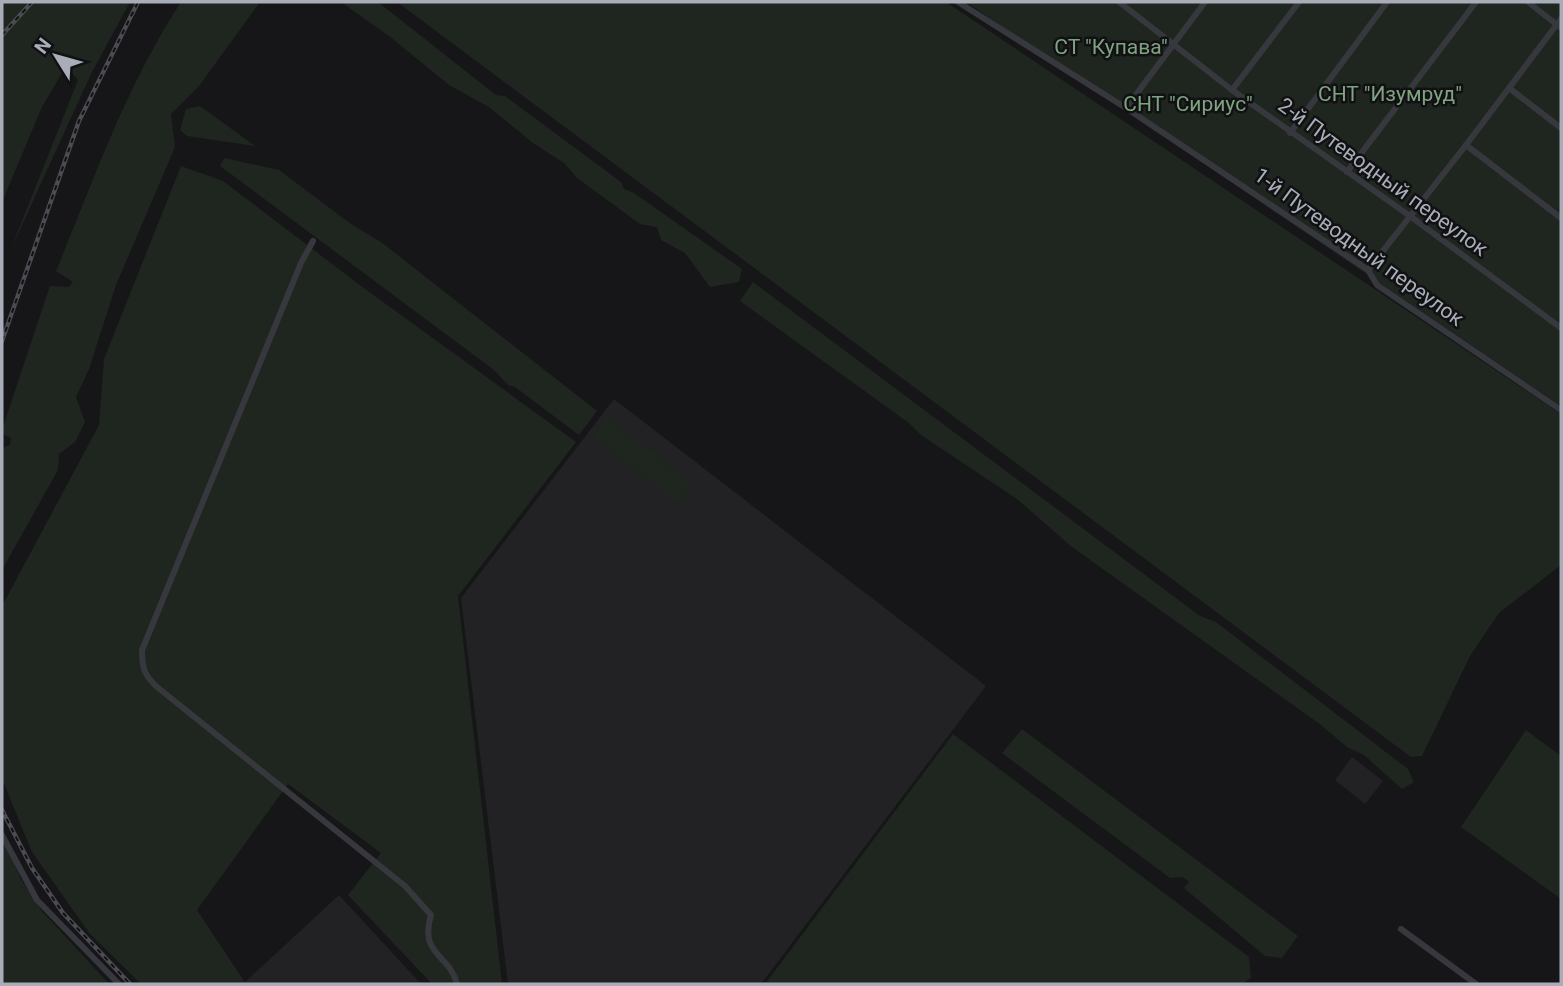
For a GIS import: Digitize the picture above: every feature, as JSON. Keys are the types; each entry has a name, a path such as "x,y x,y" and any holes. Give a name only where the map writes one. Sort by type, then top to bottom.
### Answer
{"street":[{"name":"1-й Путеводный переулок","path":"958,2 1126,108 1367,270 1377,285 1561,410"},
{"name":"2-й Путеводный переулок","path":"1119,2 1290,133 1410,216 1561,328"},
{"path":"1126,108 1205,2"},
{"path":"1232,90 1299,2"},
{"path":"1290,133 1387,2"},
{"path":"1348,172 1476,2"},
{"path":"1367,270 1560,24 1528,2"},
{"path":"1509,88 1561,128"},
{"path":"1466,145 1561,218"},
{"path":"313,240 142,650 142,667 146,676 157,687 405,886 431,915 427,930 433,952 453,970 457,984"},
{"path":"2,835 37,901 119,984"},
{"path":"1401,929 1476,984"}],"shaded area":[{"path":"614,399 986,686 761,984 508,984 461,598"},
{"path":"1352,757 1383,781 1365,804 1335,780"},
{"path":"339,895 421,984 246,984 245,982"}],"green space":[{"path":"2,2 130,2 91,74 11,249 78,80 66,66 42,107 2,202"},
{"path":"181,2 260,2 199,86 171,114 175,147 116,285 89,369 76,397 85,422 75,442 59,454 58,470 2,570 2,448 10,445 11,438 2,434 2,430 50,286 69,287 73,282 56,271 98,167 144,66"},
{"path":"341,2 378,2 496,95 505,96 621,182 624,189 634,193 742,269 739,282 710,287 685,253 661,240 657,227 640,224 577,178 564,163 533,143 489,107 449,85 389,36"},
{"path":"397,2 946,2 1561,414 1561,565 1499,613 1470,656 1422,756 1411,757"},
{"path":"966,2 1561,2 1561,406"},
{"path":"200,106 255,146 187,136 180,130 186,109"},
{"path":"224,158 279,170 351,224 381,242 597,411 579,435 515,387 508,385 494,370 220,166"},
{"path":"181,166 223,181 361,286 576,442 458,596 502,984 432,984 348,895 381,853 288,784 197,910 246,984 141,984 90,934 32,852 2,779 2,606 99,425 104,359"},
{"path":"753,282 1200,616 1216,622 1408,769 1414,782 1402,789 1364,755 1347,747 1321,725 1072,547 1017,499 921,435 909,423 740,301"},
{"path":"608,417 693,484 677,503 592,438"},
{"path":"1022,729 1298,936 1282,958 1265,956 1184,888 1189,882 1183,877 1170,878 1002,753"},
{"path":"1526,730 1561,756 1561,899 1461,827"},
{"path":"953,734 1249,957 1251,978 1242,984 765,984"},
{"path":"2,836 21,879 41,910 109,984 2,984"}],"railway":[{"path":"2,35 32,2"},
{"path":"2,341 79,121 138,2"},
{"path":"2,810 32,868 63,913 130,984"}],"park label":[{"name":"СТ \"Купава\"","path":"1111,47"},
{"name":"СНТ \"Изумруд\"","path":"1390,94"},
{"name":"СНТ \"Сириус\"","path":"1188,104"}]}
